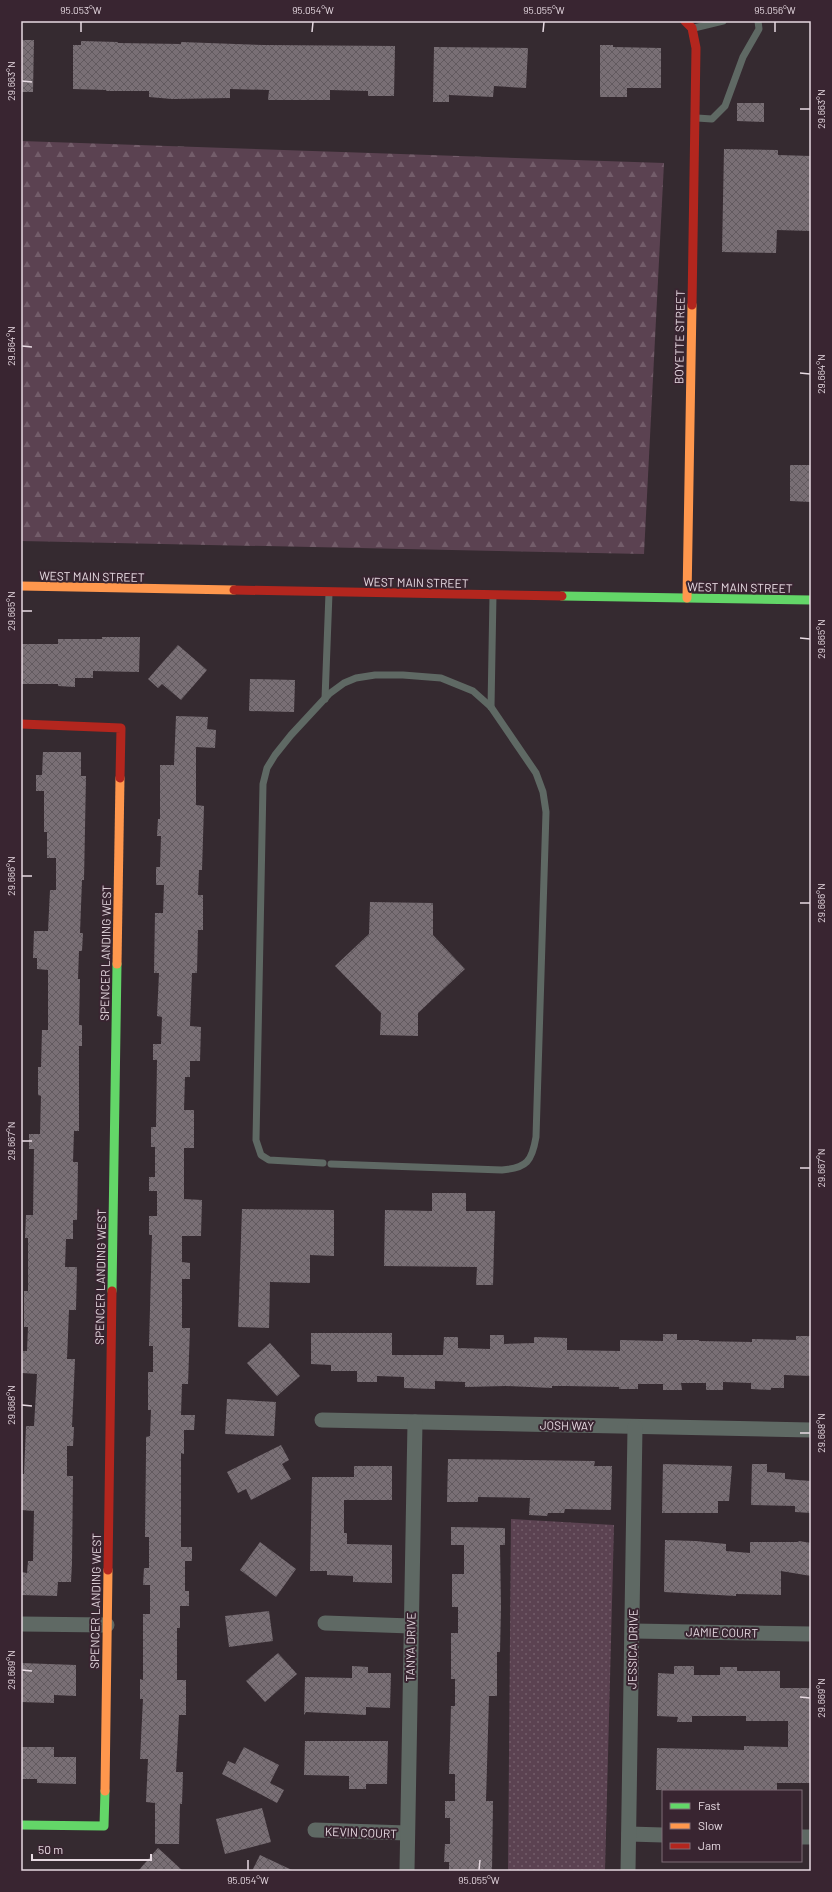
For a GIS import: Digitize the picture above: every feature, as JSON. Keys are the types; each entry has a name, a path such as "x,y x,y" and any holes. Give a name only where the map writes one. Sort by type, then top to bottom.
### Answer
{"street":[{"path":"685,21 692,28"},
{"name":"BOYETTE STREET","path":"686,598 696,76 696,48 692,28"},
{"name":"WEST MAIN STREET","path":"21,586 811,600"},
{"name":"SPENCER LANDING WEST","path":"21,724 121,728 104,1826 21,1825"},
{"name":"JOSH WAY","path":"322,1420 811,1430"},
{"name":"TANYA DRIVE","path":"407,1871 415,1422"},
{"name":"JESSICA DRIVE","path":"628,1871 633,1631 635,1427"},
{"path":"325,1623 411,1626"},
{"path":"21,1624 107,1625"},
{"name":"JAMIE COURT","path":"633,1631 811,1634"},
{"name":"KEVIN COURT","path":"315,1830 407,1833"},
{"path":"629,1834 662,1835"}],"lane":[{"path":"692,28 723,21"},
{"path":"695,118 712,119 724,106 738,68 759,29 758,21"},
{"path":"325,699 329,592"},
{"path":"491,707 493,595"},
{"path":"323,1163 269,1160 260,1155 256,1140 263,784 267,768 275,755 325,699 344,683 356,678 375,675 403,675 441,678 473,691 491,707 536,773 543,792 546,812 536,1129 534,1151 527,1163 516,1169 502,1170 331,1164"}],"green space":[{"path":"21,141 664,163 644,554 21,541"},
{"path":"511,1519 614,1525 605,1871 508,1871"}],"building":[{"path":"21,40 34,40 33,92 21,92"},
{"path":"81,41 118,43 181,44 181,42 264,45 395,46 394,96 368,96 368,91 330,90 330,100 268,100 269,90 230,89 230,98 172,99 149,97 149,91 73,89 73,45 81,45"},
{"path":"600,45 613,45 613,47 661,48 661,88 627,88 627,97 600,97"},
{"path":"434,47 528,48 526,88 494,86 493,97 449,95 449,102 433,102"},
{"path":"737,103 764,103 764,122 737,121"},
{"path":"724,149 778,150 778,155 811,156 811,231 777,230 776,253 722,252"},
{"path":"790,465 811,465 811,502 790,501"},
{"path":"102,637 140,637 139,672 93,671 93,678 75,678 75,687 58,686 58,684 21,684 21,644 58,644 58,639 102,639"},
{"path":"178,645 207,670 181,700 162,684 158,688 148,679"},
{"path":"250,679 295,680 294,712 249,711"},
{"path":"176,716 208,717 207,729 216,730 215,748 196,747 196,805 204,806 202,870 199,870 198,895 203,895 203,930 198,930 197,973 192,973 190,1026 201,1027 200,1061 190,1061 190,1077 185,1077 184,1110 194,1110 194,1148 184,1148 184,1199 202,1200 201,1236 182,1236 182,1262 190,1263 190,1279 182,1279 182,1328 190,1328 188,1384 182,1384 181,1415 195,1415 194,1430 184,1430 184,1454 181,1453 181,1547 192,1547 192,1561 185,1561 185,1591 189,1591 189,1606 180,1606 180,1628 177,1628 177,1680 186,1680 186,1715 179,1715 176,1772 183,1772 182,1804 180,1804 179,1844 155,1844 155,1803 146,1802 148,1759 140,1759 143,1699 140,1699 140,1679 143,1680 143,1614 150,1614 150,1585 143,1585 144,1568 149,1568 149,1537 145,1537 146,1437 150,1436 151,1410 148,1410 148,1372 153,1372 153,1346 149,1346 152,1235 149,1235 149,1216 157,1216 157,1191 149,1191 149,1177 155,1177 155,1147 151,1147 151,1127 156,1127 157,1060 153,1060 153,1044 161,1044 162,1017 157,1016 159,973 154,973 155,913 163,913 164,885 156,885 156,867 160,867 161,836 157,836 158,819 160,819 160,765 174,765"},
{"path":"43,752 81,752 81,776 86,776 84,880 82,880 80,933 83,933 82,951 79,951 78,979 80,979 79,1025 82,1025 82,1046 79,1046 79,1131 74,1131 73,1162 78,1162 77,1220 73,1220 73,1239 66,1239 65,1267 77,1267 76,1310 69,1310 67,1359 75,1359 72,1427 74,1427 73,1446 67,1446 67,1476 73,1476 72,1563 71,1582 58,1582 57,1596 21,1595 21,1572 27,1573 28,1561 33,1561 34,1511 21,1510 21,1474 24,1474 26,1426 34,1426 37,1374 22,1373 23,1351 27,1351 28,1327 24,1327 24,1291 28,1291 28,1238 25,1238 26,1215 33,1215 34,1149 29,1149 29,1134 40,1134 41,1096 38,1095 38,1067 41,1067 42,1030 48,1030 48,970 37,969 37,958 33,958 34,931 48,931 50,890 56,890 56,858 47,858 47,832 44,832 44,791 36,791 36,775 42,775"},
{"path":"370,902 433,903 433,935 465,969 418,1013 418,1036 380,1035 381,1013 335,966 369,934"},
{"path":"432,1193 466,1193 466,1211 495,1211 493,1285 476,1285 477,1267 384,1266 385,1210 432,1211"},
{"path":"242,1209 334,1210 334,1256 310,1255 310,1283 270,1282 269,1328 238,1327"},
{"path":"311,1333 392,1333 392,1355 443,1355 444,1337 458,1337 458,1348 490,1349 490,1335 504,1335 504,1344 534,1343 534,1337 567,1338 567,1350 620,1351 620,1340 663,1341 663,1334 677,1334 677,1340 752,1342 752,1339 796,1340 796,1336 811,1336 811,1376 784,1375 784,1388 771,1388 771,1390 751,1389 751,1383 723,1382 723,1390 706,1390 706,1383 681,1383 682,1390 663,1390 663,1384 638,1384 638,1389 619,1389 619,1387 566,1386 552,1386 552,1388 506,1386 465,1387 465,1382 435,1381 435,1389 404,1388 404,1377 377,1376 377,1382 357,1382 357,1371 331,1371 331,1365 311,1364"},
{"path":"270,1343 300,1376 277,1396 247,1363"},
{"path":"227,1399 276,1402 274,1436 225,1434"},
{"path":"281,1445 289,1460 282,1464 291,1479 251,1500 246,1489 238,1493 227,1472"},
{"path":"448,1459 595,1461 594,1466 612,1466 611,1510 565,1509 564,1513 548,1513 547,1516 529,1515 530,1498 478,1497 478,1502 447,1502"},
{"path":"663,1464 732,1466 729,1501 718,1501 718,1513 662,1513"},
{"path":"752,1464 767,1464 767,1472 785,1473 785,1479 811,1481 811,1513 795,1512 795,1506 751,1505"},
{"path":"354,1466 392,1466 392,1500 344,1500 344,1533 347,1533 347,1544 392,1545 392,1583 353,1582 353,1576 327,1575 327,1571 310,1571 312,1477 354,1477"},
{"path":"451,1527 505,1528 505,1545 500,1545 501,1607 500,1652 497,1652 497,1696 489,1696 486,1801 493,1801 492,1871 449,1871 449,1862 444,1862 445,1844 450,1844 450,1818 445,1818 445,1801 455,1801 455,1774 449,1774 451,1706 455,1706 455,1679 451,1679 451,1633 458,1633 458,1607 452,1607 452,1574 464,1574 464,1545 451,1545"},
{"path":"665,1540 726,1544 726,1551 750,1553 750,1542 799,1541 811,1543 811,1576 781,1571 781,1595 736,1594 736,1596 664,1592"},
{"path":"260,1542 296,1569 276,1597 240,1570"},
{"path":"269,1611 273,1641 229,1647 225,1616"},
{"path":"278,1653 297,1674 265,1702 246,1681"},
{"path":"21,1663 76,1665 76,1696 54,1695 54,1703 21,1702"},
{"path":"352,1666 368,1667 368,1673 391,1673 390,1708 366,1707 366,1715 306,1712 304,1715 305,1677 352,1678"},
{"path":"674,1666 694,1666 694,1675 720,1675 720,1667 737,1667 737,1671 780,1671 780,1688 811,1688 811,1783 777,1783 777,1790 656,1790 657,1748 744,1750 744,1746 788,1747 788,1721 746,1721 746,1716 692,1716 692,1722 677,1722 678,1717 657,1716 658,1673 674,1674"},
{"path":"305,1741 388,1741 387,1784 366,1784 366,1789 349,1789 349,1776 304,1775"},
{"path":"21,1747 54,1747 54,1757 76,1757 76,1784 37,1783 37,1779 21,1779"},
{"path":"244,1747 279,1765 270,1783 284,1790 277,1803 222,1774 228,1761 235,1764"},
{"path":"262,1808 271,1842 225,1854 216,1819"},
{"path":"158,1848 183,1871 138,1871"},
{"path":"260,1855 294,1871 252,1871"}],"traffic: fast":[{"path":"562,596 811,600"},
{"path":"112,1291 117,964"},
{"path":"21,1825 104,1826 105,1791"}],"traffic: slow":[{"path":"687,598 692,305"},
{"path":"21,586 234,590"},
{"path":"117,964 120,778"},
{"path":"105,1791 108,1570"}],"traffic: jam":[{"path":"685,21 692,28 696,48 692,305"},
{"path":"234,590 562,596"},
{"path":"21,724 121,728 120,778"},
{"path":"108,1570 112,1291"}]}
